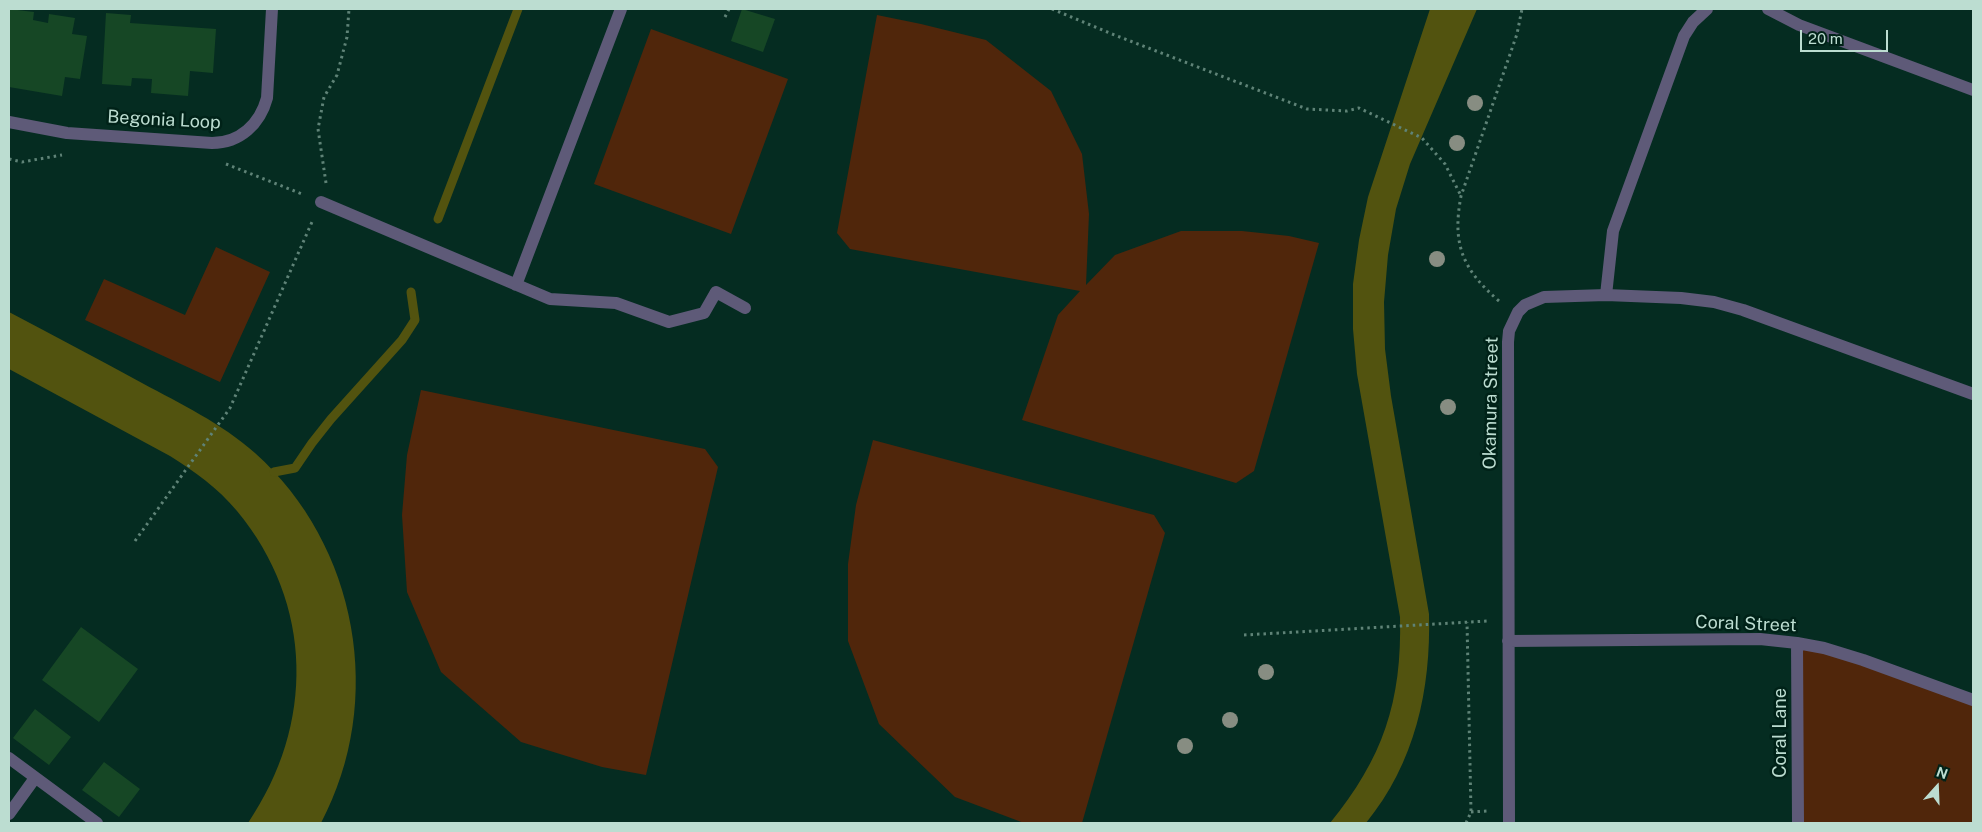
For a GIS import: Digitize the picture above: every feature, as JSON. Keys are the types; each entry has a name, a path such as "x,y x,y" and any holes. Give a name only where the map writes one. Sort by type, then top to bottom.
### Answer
{"street":[{"name":"Begonia Loop","path":"9,122 67,132 212,143 225,142 237,137 248,130 260,116 267,98 272,9"},
{"path":"516,285 621,9"},
{"path":"1606,295 1612,231 1684,36 1693,22 1707,9"},
{"path":"1768,9 1799,25 1973,90"},
{"path":"321,202 550,299 616,303 669,322 704,313 716,292 745,308"},
{"name":"Okamura Street","path":"1509,823 1509,332 1518,312 1534,300 1544,297 1606,295 1681,298 1714,302 1743,310 1973,394"},
{"name":"Coral Street","path":"1508,641 1760,639 1797,643 1863,660 1973,700"},
{"name":"Coral Lane","path":"1797,643 1798,823"},
{"path":"9,758 97,823"},
{"path":"9,814 35,778"}],"path":[{"path":"725,17 729,9"},
{"path":"1052,9 1307,109 1347,111 1359,108 1422,138 1445,164 1460,196"},
{"path":"1499,301 1481,286 1462,254 1457,236 1457,217 1460,196 1517,34 1522,9"},
{"path":"135,541 230,408 321,202"},
{"path":"1244,635 1488,621"},
{"path":"1466,823 1471,812 1467,622"},
{"path":"1471,812 1487,812"}],"shaded area":[{"path":"1430,9 1477,9 1410,164 1396,209 1388,255 1384,302 1385,349 1391,396 1429,614 1427,670 1417,724 1408,751 1397,776 1383,800 1366,823 1330,823 1364,775 1376,752 1386,728 1397,676 1400,648 1400,617 1357,374 1353,329 1353,284 1359,240 1368,197"},
{"path":"877,15 986,40 1051,91 1082,154 1089,214 1086,285 1115,255 1181,231 1242,231 1289,236 1319,243 1254,471 1236,483 1022,420 1058,315 1080,291 850,249 837,233"},
{"path":"651,29 788,79 731,234 594,184"},
{"path":"216,247 270,272 220,382 85,320 104,279 185,315"},
{"path":"9,312 186,406 228,432 255,453 290,490 318,532 338,578 351,627 356,677 353,727 341,776 321,823 248,823 270,785 285,746 294,706 296,665 292,625 281,585 262,547 230,503 214,487 188,468 170,456 9,369"},
{"path":"421,390 705,449 718,467 646,775 602,767 521,742 441,672 407,592 402,515 407,455"},
{"path":"873,440 1154,515 1165,533 1082,823 1024,823 955,797 879,724 848,641 848,564 856,505"},
{"path":"1797,643 1973,700 1973,823 1798,823"}],"building":[{"path":"9,9 34,12 33,20 48,23 49,14 75,18 72,34 87,36 80,79 65,77 62,96 9,87"},
{"path":"742,9 775,19 763,52 731,41"},
{"path":"106,13 131,15 130,23 216,29 213,73 190,71 188,96 151,93 152,79 132,78 131,86 102,84"},
{"path":"81,627 138,669 99,722 42,680"},
{"path":"35,709 71,737 49,765 13,738"},
{"path":"104,762 140,789 119,817 82,790"}],"waterway":[{"path":"438,219 518,9"},
{"path":"274,472 295,468 331,419 402,340 415,320 411,292"}]}
